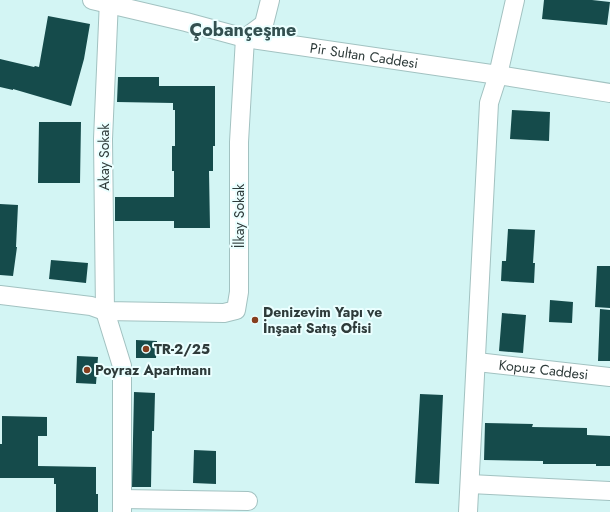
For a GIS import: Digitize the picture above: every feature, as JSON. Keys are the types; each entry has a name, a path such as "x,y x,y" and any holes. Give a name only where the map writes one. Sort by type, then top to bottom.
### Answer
{"street":[{"path":"245,38 264,24 270,0"},
{"path":"468,512 477,362 489,103 498,75 515,0"},
{"name":"Pir Sultan Caddesi","path":"103,1 245,38 610,93"},
{"name":"Akay Sokak","path":"103,1 105,311 122,366 122,505"},
{"name":"İlkay Sokak","path":"105,311 224,313 236,310 239,292 240,142 245,38"},
{"path":"0,295 91,306 105,311"},
{"name":"Kopuz Caddesi","path":"477,362 610,377"},
{"path":"470,484 610,491"},
{"path":"122,505 248,501"}],"building":[{"path":"544,0 592,0 610,2 607,25 542,19"},
{"path":"48,16 90,24 84,59 71,106 13,89 0,87 0,59 39,67"},
{"path":"118,77 159,77 159,86 215,86 215,146 213,146 213,171 209,171 210,228 174,228 174,221 115,221 115,197 174,197 172,146 175,146 175,110 173,110 173,103 117,102"},
{"path":"512,110 550,112 549,141 510,139"},
{"path":"39,122 81,122 80,183 38,183"},
{"path":"0,204 18,205 17,247 13,276 0,275"},
{"path":"508,229 535,230 533,263 535,263 534,283 501,281 502,261 506,261"},
{"path":"51,260 88,263 86,283 49,279"},
{"path":"597,266 610,266 610,308 595,307"},
{"path":"550,300 573,302 572,323 549,322"},
{"path":"600,309 610,310 610,361 598,361"},
{"path":"502,313 526,315 523,353 499,351"},
{"name":"TR-2/25","path":"136,340 157,341 156,358 136,358"},
{"name":"Poyraz Apartmanı","path":"77,356 98,357 96,384 76,383"},
{"path":"134,392 155,393 154,431 152,431 151,487 132,487"},
{"path":"420,394 443,395 439,484 415,483"},
{"path":"2,416 47,417 47,436 38,436 38,466 96,467 98,512 56,512 56,484 54,484 54,478 0,478"},
{"path":"485,423 533,424 532,427 587,428 587,435 610,436 610,466 596,466 596,464 543,464 543,461 484,460"},
{"path":"194,450 216,451 216,484 193,483"}],"place":[{"name":"Denizevim Yapı ve İnşaat Satış Ofisi","path":"255,320"},
{"name":"TR-2/25","path":"146,349"},
{"name":"Poyraz Apartmanı","path":"87,370"}],"district":[{"name":"Çobançeşme","path":"243,30"}]}
